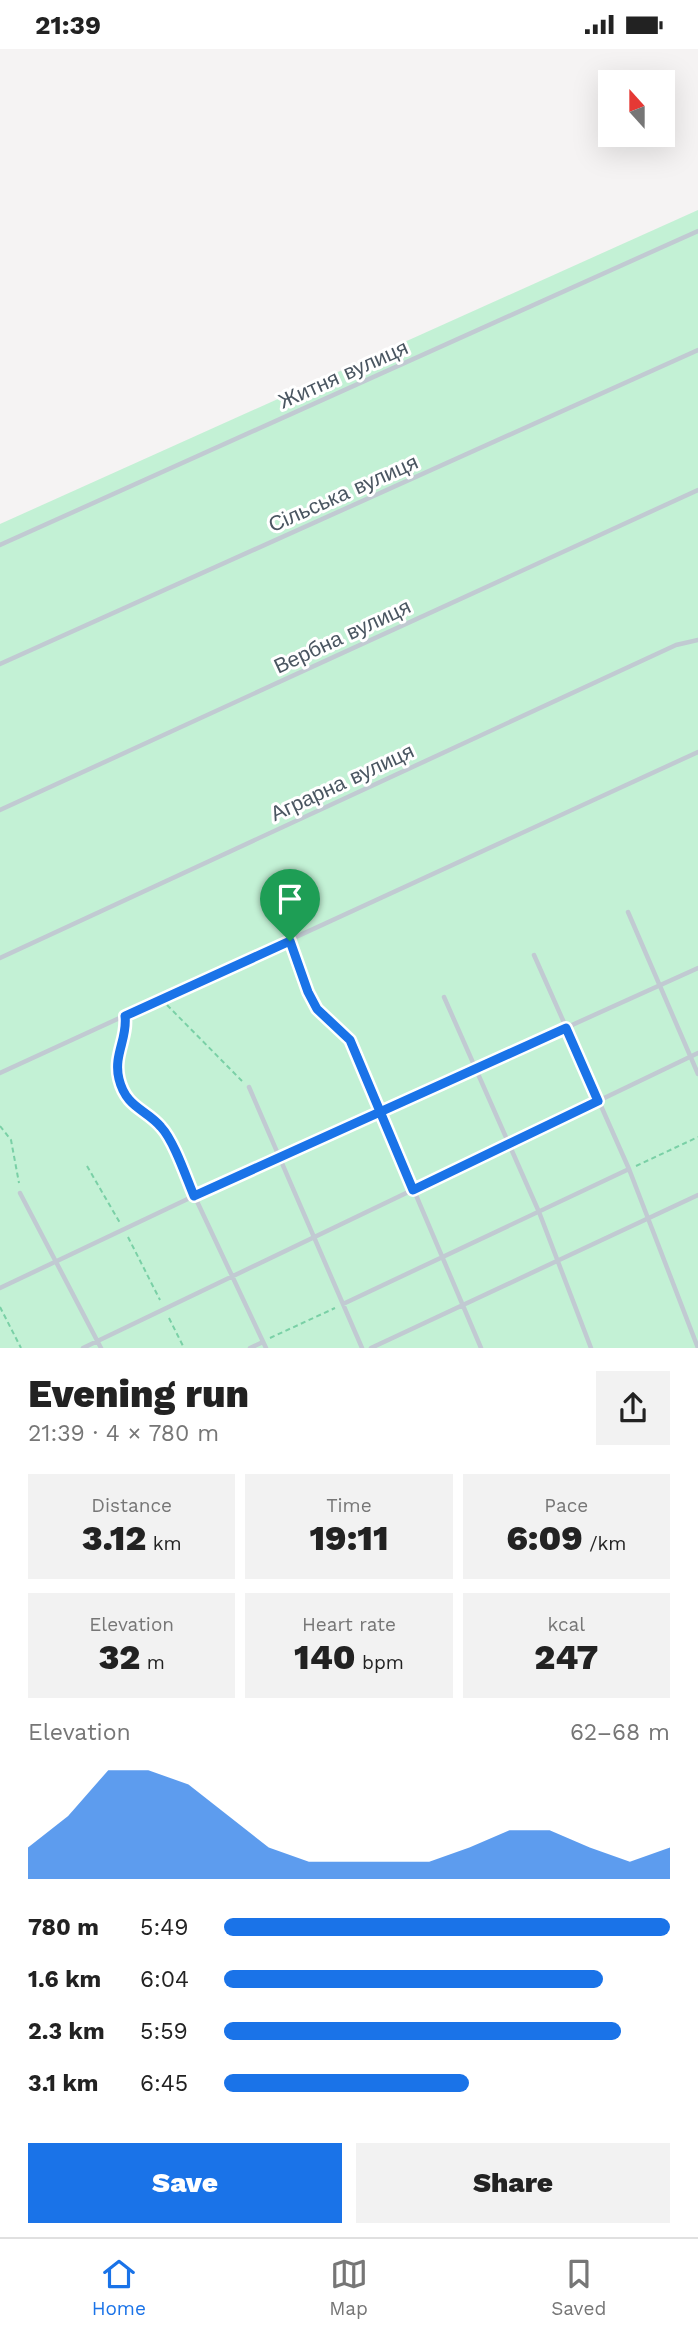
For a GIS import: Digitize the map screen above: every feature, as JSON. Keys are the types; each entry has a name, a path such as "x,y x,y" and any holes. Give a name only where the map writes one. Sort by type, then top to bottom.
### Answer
{"lane":[{"name":"Житня вулиця","path":"0,545 698,231"},
{"name":"Сільська вулиця","path":"0,664 698,350"},
{"name":"Вербна вулиця","path":"0,810 698,490"},
{"name":"Аграрна вулиця","path":"0,958 676,645 698,640"},
{"path":"0,1073 698,752"},
{"path":"628,912 698,1074"},
{"path":"534,955 629,1169 698,1348"},
{"path":"0,1288 194,1196 698,968"},
{"path":"444,997 539,1212 591,1348"},
{"path":"350,1040 481,1348"},
{"path":"83,1348 698,1053"},
{"path":"248,1087 362,1348"},
{"path":"162,1127 266,1348"},
{"path":"343,1304 629,1169"},
{"path":"20,1193 101,1348"},
{"path":"371,1348 698,1195"},
{"path":"250,1348 263,1342"}],"path":[{"path":"290,941 317,1009 350,1040"},
{"path":"163,998 248,1087"},
{"path":"125,1016 127,1030 119,1045 117,1057 119,1080 139,1111 162,1127"},
{"path":"0,1126 10,1140 16,1158 20,1193"},
{"path":"629,1169 698,1137"},
{"path":"87,1166 124,1229 184,1348"},
{"path":"263,1342 343,1304"},
{"path":"0,1307 21,1348"}],"green space":[{"path":"698,210 698,1348 0,1348 0,524"}],"route":[{"path":"290,941 125,1016 127,1030 119,1045 117,1057 119,1080 126,1095 139,1111 162,1127 194,1196 279,1158 380,1112 566,1028 598,1101 413,1190 380,1112 350,1040 317,1009 290,941"}]}
